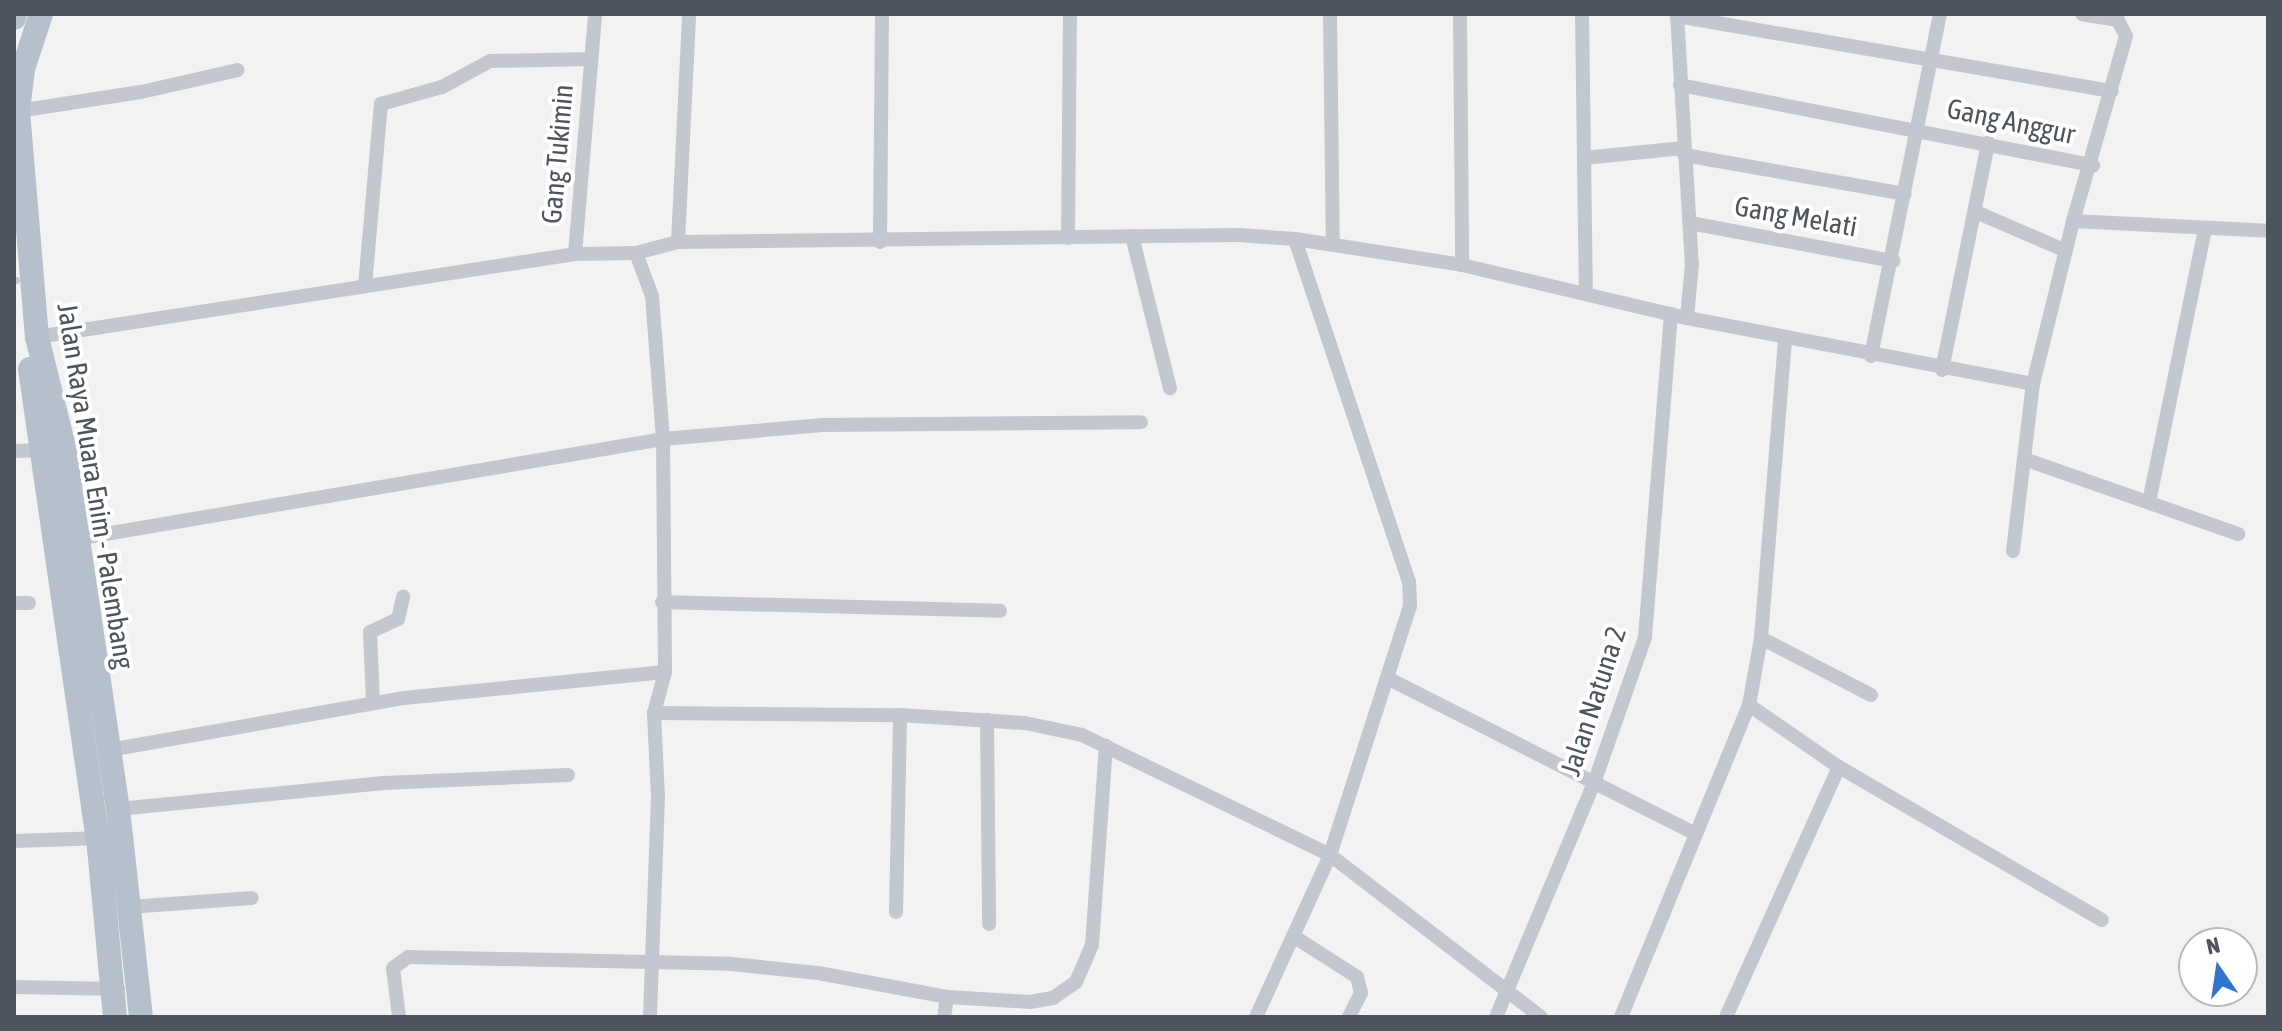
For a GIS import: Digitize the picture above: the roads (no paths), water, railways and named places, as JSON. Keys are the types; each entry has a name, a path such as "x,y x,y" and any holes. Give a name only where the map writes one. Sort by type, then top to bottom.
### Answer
{"main road":[{"name":"Jalan Raya Muara Enim - Palembang","path":"41,14 23,69 18,111 37,337 109,837 115,1017"},
{"name":"Jalan Raya Muara Enim - Palembang","path":"15,273 76,539 118,809 109,837 129,907 141,1017"}],"street":[{"name":"Gang Tukimin","path":"575,254 595,14"},
{"path":"678,242 689,14"},
{"path":"880,242 882,14"},
{"path":"1068,238 1070,14"},
{"path":"1330,14 1333,244"},
{"path":"1460,14 1462,265"},
{"path":"1582,14 1586,290"},
{"path":"1871,356 1893,261 1940,14"},
{"path":"2013,551 2027,460 2033,384 2073,221 2093,165 2125,29 2114,19 2082,14"},
{"path":"1687,318 1690,223 1677,15 2112,91"},
{"path":"365,286 381,104 442,87 490,61 591,59"},
{"path":"18,111 141,92 238,70"},
{"name":"Gang Anggur","path":"1680,85 1918,128 2093,165"},
{"path":"1942,370 1988,143"},
{"path":"1584,158 1684,152 1905,194"},
{"path":"1976,212 2066,251"},
{"path":"2073,221 2268,231"},
{"name":"Gang Melati","path":"1690,223 1893,261"},
{"path":"2149,502 2205,230"},
{"path":"1132,236 1170,388"},
{"path":"37,337 575,254 636,253 678,242 880,242 1132,236 1295,239 1462,265 1586,290 1687,318 1942,370 2033,384"},
{"path":"1256,1017 1330,855 1410,606 1409,582 1295,239"},
{"path":"636,253 652,296 663,439 665,672 654,713 650,1017"},
{"name":"Jalan Natuna 2","path":"1496,1017 1594,783 1645,637 1671,314"},
{"path":"1621,1017 1749,705 1761,638 1785,338"},
{"path":"76,539 663,439 822,425 1141,422"},
{"path":"14,451 54,450"},
{"path":"2027,460 2238,534"},
{"path":"373,703 370,632 398,619 403,597"},
{"path":"662,602 1000,611"},
{"path":"1761,638 1871,695"},
{"path":"109,750 373,703 665,672"},
{"path":"1387,678 1696,834"},
{"path":"1749,705 1839,767 2102,920"},
{"path":"654,713 900,715 987,720 1053,728 1106,745 1330,855 1541,1017"},
{"path":"896,912 900,715"},
{"path":"987,720 989,924"},
{"path":"399,1017 392,975 395,963 403,958 772,967 947,997 1041,1001 1067,990 1081,975 1092,945 1106,745"},
{"path":"1726,1017 1839,767"},
{"path":"118,809 384,783 568,775"},
{"path":"14,841 109,837"},
{"path":"129,907 252,898"},
{"path":"1293,936 1357,977 1361,993 1349,1017"},
{"path":"14,987 137,988"},
{"path":"944,1017 947,997"}]}
